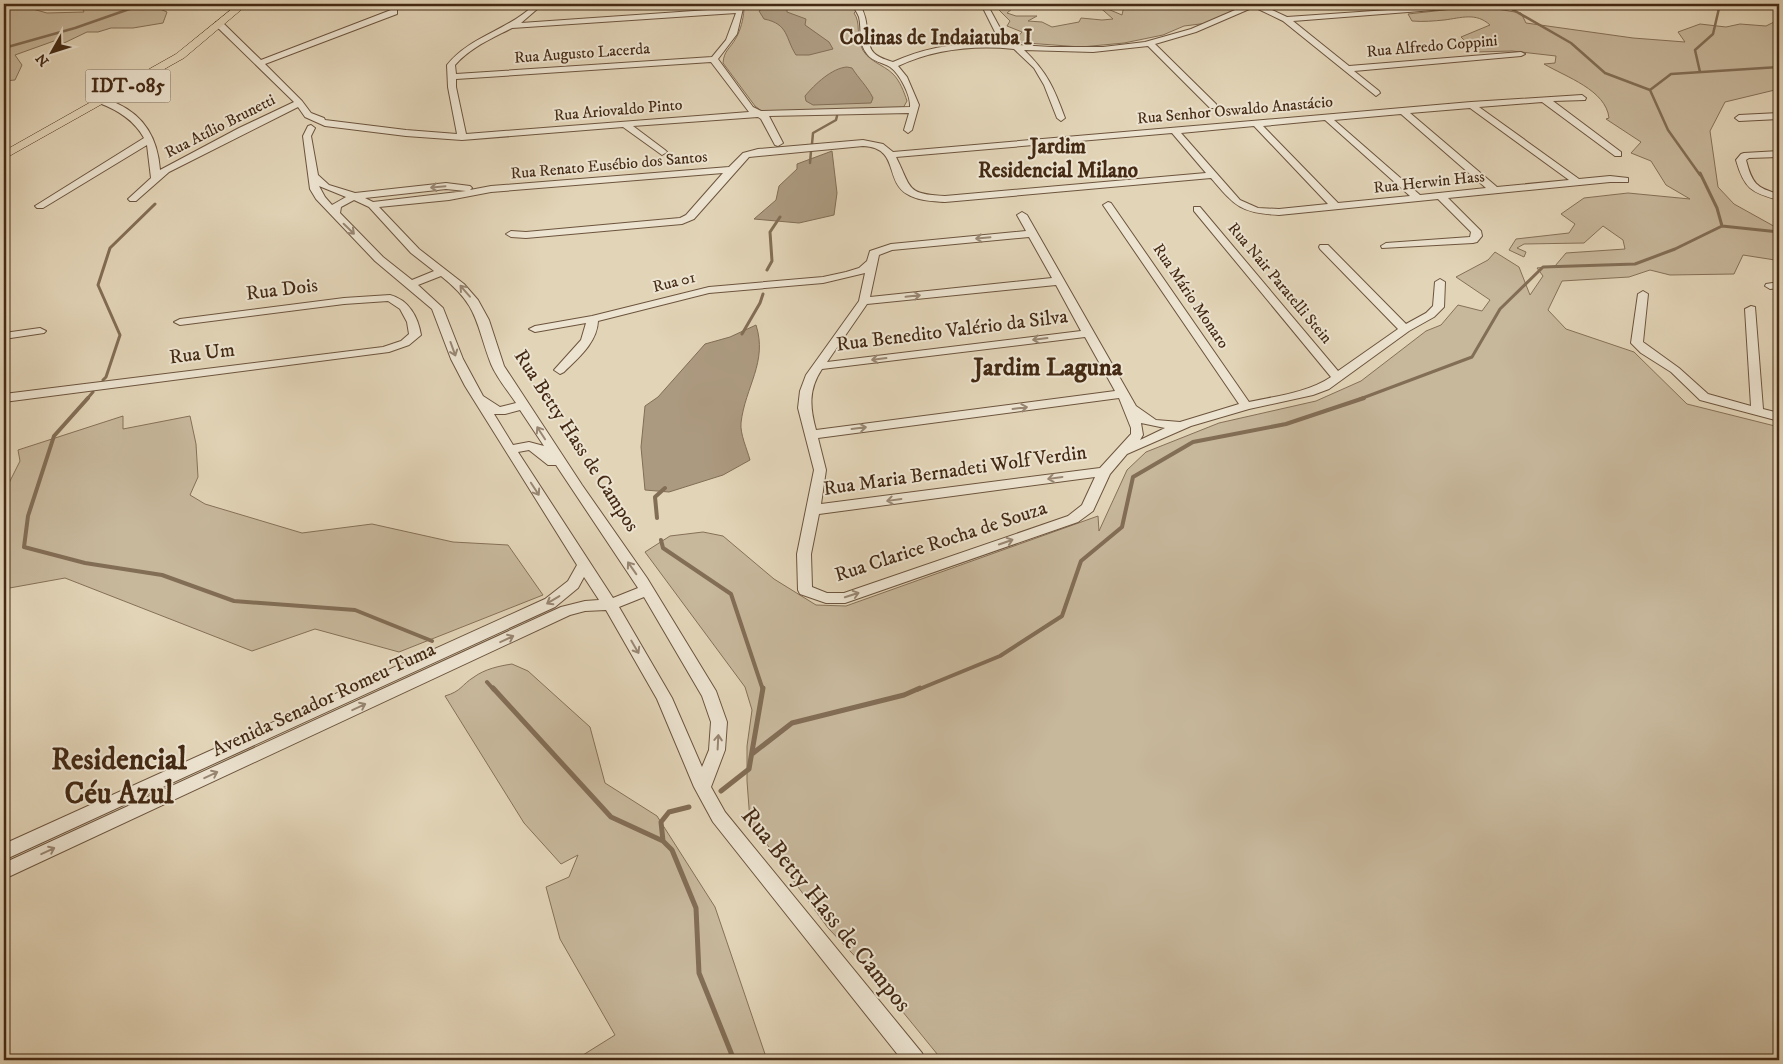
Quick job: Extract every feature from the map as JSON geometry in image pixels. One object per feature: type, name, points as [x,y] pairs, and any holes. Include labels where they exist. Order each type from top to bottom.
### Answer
[{"type":"main road","name":"IDT-085","points":[[4,156],[180,56],[243,4]]},
{"type":"street","points":[[462,137],[451,77],[451,65],[470,46],[510,26],[532,11],[538,4]]},
{"type":"street","points":[[856,4],[862,11],[865,22],[867,50],[875,58],[893,65],[908,88],[915,105],[912,123],[908,130]]},
{"type":"street","points":[[984,4],[1004,40],[1016,47],[1036,67],[1044,79],[1062,118]]},
{"type":"street","points":[[893,65],[919,55],[956,46],[990,45],[1073,50],[1149,43],[1212,24],[1254,4],[1286,19],[1376,93]]},
{"type":"street","points":[[1286,19],[1472,5]]},
{"type":"street","points":[[510,26],[741,7],[737,28],[722,51],[714,59],[750,109],[765,117],[778,143]]},
{"type":"street","points":[[260,64],[394,12]]},
{"type":"street","points":[[219,24],[299,103],[309,122]]},
{"type":"street","points":[[1149,43],[1213,106]]},
{"type":"street","name":"Rua Alfredo Coppini","points":[[1346,69],[1521,54]]},
{"type":"street","name":"Rua Augusto Lacerda","points":[[451,77],[714,59]]},
{"type":"street","name":"Rua Senhor Oswaldo Anastácio","points":[[890,155],[1471,105],[1582,98]]},
{"type":"street","points":[[1544,99],[1618,154]]},
{"type":"street","points":[[102,101],[118,106],[139,122],[152,146],[156,179]]},
{"type":"street","name":"Rua Atílio Brunetti","points":[[133,199],[166,170],[299,103]]},
{"type":"street","points":[[1471,105],[1577,182]]},
{"type":"street","name":"Rua Ariovaldo Pinto","points":[[309,122],[319,127],[323,122],[406,133],[462,137],[759,114],[913,110]]},
{"type":"street","points":[[1403,111],[1495,191]]},
{"type":"street","points":[[1738,118],[1779,116]]},
{"type":"street","points":[[1326,117],[1418,198]]},
{"type":"street","name":"Rua Betty Hass de Campos","points":[[309,122],[307,136],[315,189],[335,214],[379,259],[437,308],[457,359],[471,386],[610,605],[664,698],[702,787],[719,817],[915,1060]]},
{"type":"street","points":[[1256,123],[1335,206]]},
{"type":"street","points":[[626,125],[662,152]]},
{"type":"street","points":[[1174,130],[1213,175]]},
{"type":"street","points":[[40,206],[148,140]]},
{"type":"street","points":[[511,234],[535,234],[682,220],[690,217],[729,170],[746,155],[758,152],[869,143],[881,144],[890,155],[906,190],[922,198],[945,199],[1213,175]]},
{"type":"street","points":[[1777,196],[1758,190],[1747,181],[1742,160],[1744,156],[1779,154]]},
{"type":"street","name":"Rua Renato Eusébio dos Santos","points":[[372,205],[449,197],[490,189],[729,170]]},
{"type":"street","name":"Rua Betty Hass de Campos","points":[[312,175],[326,187],[354,196],[372,205],[415,251],[460,286],[474,302],[498,366],[577,488],[647,590],[710,696],[719,722],[718,750],[702,787]]},
{"type":"street","name":"Rua Herwin Hass","points":[[1213,175],[1237,202],[1256,211],[1279,212],[1577,182],[1610,179],[1625,180]]},
{"type":"street","name":"Rua Renato Eusébio dos Santos","points":[[354,196],[446,186],[490,189]]},
{"type":"street","points":[[398,202],[400,190]]},
{"type":"street","points":[[335,214],[336,206],[354,196]]},
{"type":"street","points":[[1386,246],[1473,240],[1477,236],[1476,231],[1440,196]]},
{"type":"street","name":"Rua Mário Monaro","points":[[1108,205],[1246,406]]},
{"type":"street","name":"Rua Nair Paratelli Stein","points":[[1197,209],[1338,378]]},
{"type":"street","points":[[1022,215],[1130,407]]},
{"type":"street","name":"Rua Clarice Rocha de Souza","points":[[1031,234],[890,247],[878,250],[873,255],[866,296],[820,366],[812,375],[806,391],[804,408],[820,470],[804,554],[805,590],[826,598],[845,598],[1073,519],[1088,508],[1104,472],[1137,435],[1138,428],[1130,407]]},
{"type":"street","points":[[1324,247],[1405,329]]},
{"type":"street","name":"Rua 01","points":[[823,280],[856,273],[872,262]]},
{"type":"street","points":[[410,285],[442,272]]},
{"type":"street","name":"Rua 01","points":[[535,329],[592,319],[708,290],[772,283],[823,280],[849,282],[866,296]]},
{"type":"street","points":[[866,296],[1059,281]]},
{"type":"street","name":"Rua Clarice Rocha de Souza","points":[[1118,455],[1136,445],[1187,424],[1246,406],[1309,392],[1338,378],[1405,329],[1430,315],[1438,307],[1440,282]]},
{"type":"street","points":[[1644,294],[1637,343],[1643,350],[1676,371],[1696,392],[1704,397],[1779,416]]},
{"type":"street","name":"Rua Dois","points":[[180,322],[344,301],[390,298],[404,307],[412,322],[415,335],[405,343]]},
{"type":"street","points":[[1751,309],[1757,411]]},
{"type":"street","points":[[560,370],[588,338],[592,319]]},
{"type":"street","points":[[4,336],[40,331]]},
{"type":"street","name":"Rua Benedito Valério da Silva","points":[[820,366],[1089,333]]},
{"type":"street","name":"Rua Um","points":[[4,398],[385,350],[405,343]]},
{"type":"street","points":[[471,386],[493,411],[523,405]]},
{"type":"street","points":[[810,434],[1123,394]]},
{"type":"street","name":"Rua Clarice Rocha de Souza","points":[[1130,407],[1143,420],[1152,424],[1162,426],[1187,424]]},
{"type":"street","points":[[510,450],[524,446],[538,446],[577,488]]},
{"type":"street","name":"Rua Maria Bernadeti Wolf Verdin","points":[[812,510],[1104,472]]},
{"type":"street","name":"Avenida Senador Romeu Tuma","points":[[4,852],[550,603],[573,584],[584,564]]},
{"type":"street","name":"Avenida Senador Romeu Tuma","points":[[4,871],[566,612],[585,606],[610,605],[647,590]]},
{"type":"shaded area","points":[[15,4],[47,13],[84,12],[82,8],[101,4],[187,4],[183,8],[160,9],[167,12],[163,23],[87,32],[62,44],[54,41],[15,55],[22,65],[15,80],[4,81],[4,5]]},
{"type":"shaded area","points":[[710,4],[847,4],[857,10],[854,13],[863,51],[895,77],[902,87],[907,101],[903,108],[764,113],[755,106],[723,63],[726,52],[734,42],[739,31],[744,10],[741,5],[728,7]]},
{"type":"shaded area","points":[[765,4],[792,5],[787,9],[787,12],[806,19],[805,25],[829,42],[833,49],[809,55],[796,55],[782,28],[772,21],[764,19],[759,11],[765,7]]},
{"type":"shaded area","points":[[993,4],[1018,4],[1007,13],[1016,16],[1037,16],[1028,21],[1042,22],[1052,27],[1079,22],[1081,18],[1113,19],[1096,4],[1122,15],[1124,6],[1159,4],[1161,7],[1172,8],[1195,4],[1249,4],[1208,23],[1184,26],[1163,35],[1124,43],[1081,47],[1013,42],[1022,32],[1007,26],[1010,21]]},
{"type":"shaded area","points":[[1485,7],[1521,13],[1526,23],[1633,38],[1685,42],[1678,32],[1700,24],[1726,27],[1740,24],[1766,26],[1779,22],[1779,89],[1725,102],[1710,131],[1718,187],[1734,204],[1779,229],[1775,260],[1743,255],[1734,274],[1670,275],[1650,270],[1629,277],[1562,281],[1548,310],[1566,329],[1634,352],[1687,404],[1779,427],[1779,1060],[942,1060],[872,974],[828,928],[750,821],[747,746],[752,710],[745,687],[645,552],[670,536],[703,532],[723,536],[774,579],[816,605],[846,606],[1098,516],[1099,531],[1127,470],[1146,452],[1219,423],[1316,401],[1361,381],[1426,331],[1441,325],[1458,305],[1482,311],[1490,300],[1456,277],[1488,260],[1495,252],[1519,267],[1530,295],[1543,276],[1537,268],[1555,266],[1566,253],[1625,249],[1623,240],[1603,226],[1584,243],[1524,244],[1517,248],[1526,252],[1524,257],[1509,250],[1516,239],[1569,233],[1575,224],[1561,214],[1584,198],[1628,193],[1690,199],[1666,185],[1651,161],[1631,153],[1641,142],[1606,119],[1609,118],[1606,108],[1593,92],[1584,85],[1544,64],[1555,63],[1556,56],[1512,51],[1476,52],[1461,37],[1490,25],[1485,21],[1479,18],[1468,17],[1412,21],[1408,14]]},
{"type":"shaded area","points":[[847,67],[852,68],[868,90],[873,98],[871,103],[813,105],[806,101],[805,96],[819,82],[830,73]]},
{"type":"shaded area","points":[[832,151],[837,193],[834,215],[799,223],[754,219],[776,200],[779,186],[797,169],[797,164]]},
{"type":"shaded area","points":[[756,325],[759,338],[758,363],[743,410],[741,423],[750,460],[723,475],[669,492],[645,490],[641,447],[645,406],[658,397],[705,344],[730,337]]},
{"type":"shaded area","points":[[123,416],[123,429],[190,416],[196,444],[198,477],[190,495],[205,504],[302,533],[372,524],[453,542],[508,545],[543,595],[399,652],[315,629],[252,651],[65,578],[4,589],[4,493],[20,461],[18,450]]},
{"type":"shaded area","points":[[512,664],[528,671],[590,727],[605,783],[657,816],[715,907],[767,1060],[575,1060],[615,1035],[560,939],[546,887],[569,877],[578,855],[561,864],[524,823],[445,696],[455,692],[483,672]]},
{"type":"waterway","points":[[1503,4],[1571,43],[1605,73],[1650,90]]},
{"type":"waterway","points":[[1700,72],[1695,50],[1713,34],[1720,4]]},
{"type":"waterway","points":[[4,48],[75,28],[138,6]]},
{"type":"waterway","points":[[1650,90],[1671,74],[1779,67]]},
{"type":"waterway","points":[[1650,90],[1668,130],[1700,175]]},
{"type":"waterway","points":[[812,144],[813,133],[836,120],[837,116]]},
{"type":"waterway","points":[[810,163],[811,151]]},
{"type":"waterway","points":[[1700,173],[1717,208],[1722,226]]},
{"type":"waterway","points":[[103,380],[106,377],[120,335],[98,285],[110,248],[155,204]]},
{"type":"waterway","points":[[767,270],[772,261],[770,232],[780,217]]},
{"type":"waterway","points":[[1360,399],[1472,357],[1500,309],[1543,267],[1635,264],[1675,249],[1722,226]]},
{"type":"waterway","points":[[1722,226],[1779,232]]},
{"type":"waterway","points":[[742,334],[760,303],[763,294]]},
{"type":"waterway","points":[[87,399],[93,392]]},
{"type":"waterway","points":[[88,398],[54,436],[28,516],[24,547],[85,563],[162,575],[234,601],[355,610],[432,641]]},
{"type":"waterway","points":[[917,690],[1000,656],[1062,616],[1081,561],[1122,527],[1133,477],[1193,442],[1286,424],[1364,398]]},
{"type":"waterway","points":[[657,518],[655,497],[665,488]]},
{"type":"waterway","points":[[661,540],[663,548],[731,594],[763,689]]},
{"type":"waterway","points":[[487,682],[494,690]]},
{"type":"waterway","points":[[493,688],[611,817],[663,841]]},
{"type":"waterway","points":[[752,754],[792,723],[904,695],[920,688]]},
{"type":"waterway","points":[[721,791],[749,769],[763,689]]},
{"type":"waterway","points":[[663,841],[661,822],[669,812],[689,807]]},
{"type":"waterway","points":[[663,841],[672,850],[696,908],[699,973],[734,1060]]},
{"type":"district","name":"Colinas de Indaiatuba I","points":[[936,38]]},
{"type":"district","name":"Jardim Residencial Milano","points":[[1058,159]]},
{"type":"district","name":"Jardim Laguna","points":[[1048,367]]},
{"type":"district","name":"Residencial Céu Azul","points":[[119,777]]}]
